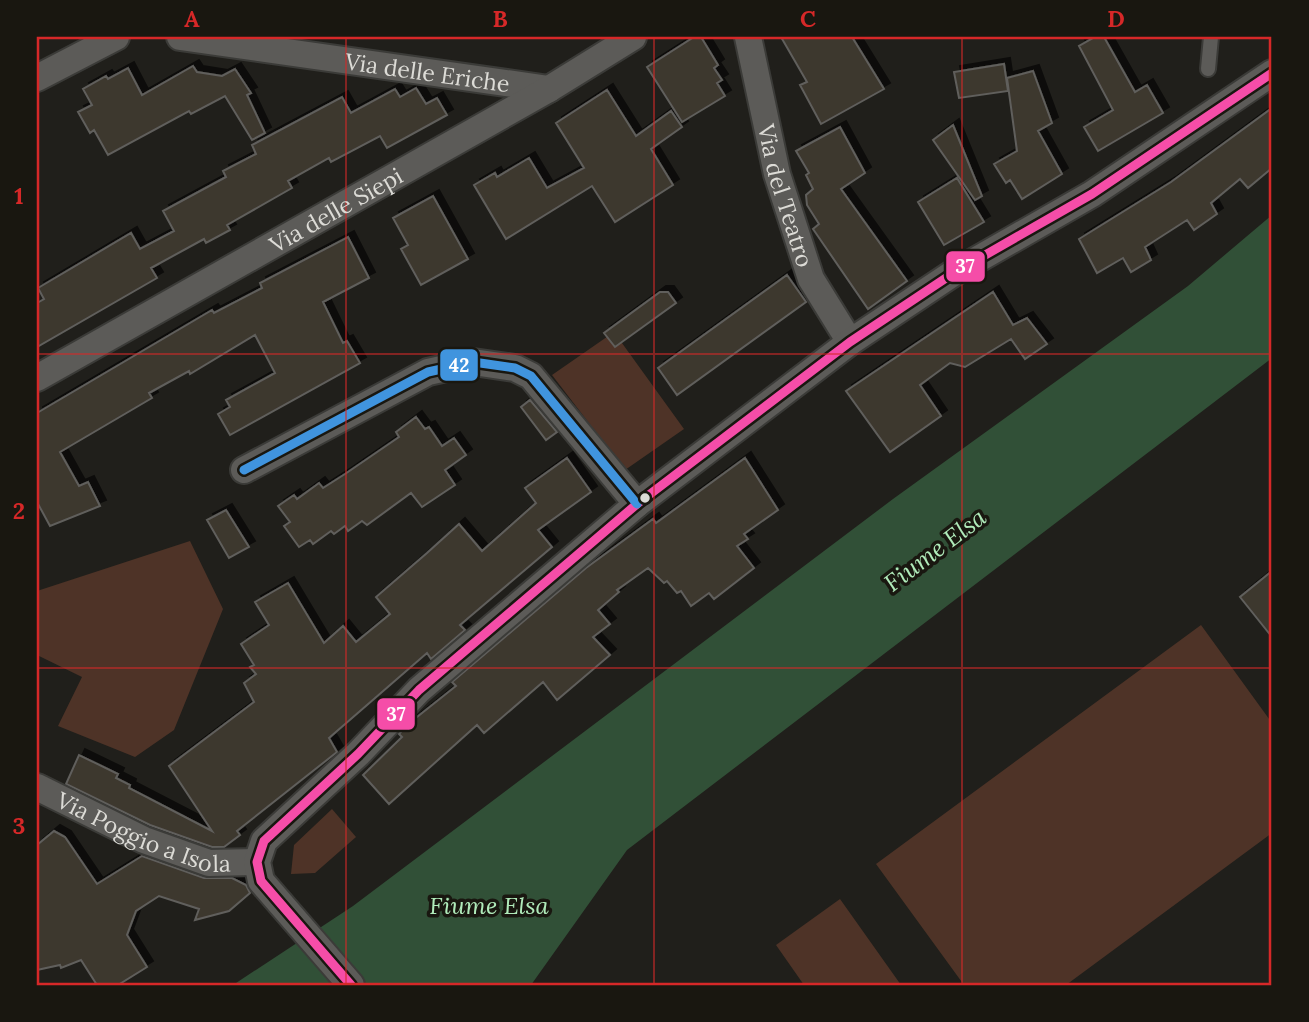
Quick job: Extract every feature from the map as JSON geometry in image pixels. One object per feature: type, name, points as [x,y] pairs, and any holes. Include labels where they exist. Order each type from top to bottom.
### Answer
[{"type":"street","points":[[37,78],[116,37]]},
{"type":"street","name":"Via delle Eriche","points":[[180,37],[550,89]]},
{"type":"street","name":"Via delle Siepi","points":[[37,378],[550,89],[633,37]]},
{"type":"street","name":"Via del Teatro","points":[[748,37],[778,174],[811,279],[850,342]]},
{"type":"street","points":[[351,985],[261,881],[257,862],[264,841],[358,754],[419,690],[637,504],[850,342],[952,274],[1092,194],[1272,73]]},
{"type":"street","points":[[244,470],[428,372],[473,362],[515,368],[531,376],[637,504]]},
{"type":"street","name":"Via Poggio a Isola","points":[[37,788],[157,845],[209,863],[257,862]]},
{"type":"lane","points":[[1208,69],[1211,37]]},
{"type":"shaded area","points":[[614,332],[684,429],[625,470],[552,375]]},
{"type":"shaded area","points":[[190,541],[223,609],[174,730],[135,757],[58,726],[82,677],[37,655],[37,591]]},
{"type":"shaded area","points":[[1201,625],[1272,723],[1272,833],[1066,985],[964,985],[876,864]]},
{"type":"shaded area","points":[[332,809],[356,837],[315,873],[291,874],[294,845]]},
{"type":"shaded area","points":[[840,899],[901,985],[804,985],[776,945]]},
{"type":"water","name":"Fiume Elsa","points":[[1272,215],[1272,358],[627,850],[531,985],[233,985],[353,906],[893,499],[1188,286]]},
{"type":"building","points":[[694,37],[701,37],[718,65],[714,68],[722,80],[717,83],[725,96],[682,122],[647,67]]},
{"type":"building","points":[[781,37],[852,37],[884,89],[821,124],[800,85],[807,82]]},
{"type":"building","points":[[1095,37],[1104,37],[1135,92],[1147,85],[1163,113],[1098,151],[1084,127],[1113,110],[1079,46]]},
{"type":"building","points":[[1004,64],[1008,91],[959,98],[954,72]]},
{"type":"building","points":[[193,66],[197,72],[222,76],[235,69],[251,93],[247,95],[265,133],[252,140],[225,96],[191,114],[189,111],[108,155],[94,130],[90,133],[78,112],[92,105],[83,89],[106,76],[108,79],[128,68],[142,95]]},
{"type":"building","points":[[1033,71],[1052,123],[1038,131],[1062,174],[1022,199],[1010,180],[1006,183],[994,164],[1017,151],[1007,78]]},
{"type":"building","points":[[416,88],[426,104],[437,98],[447,115],[387,148],[380,136],[331,162],[329,158],[288,181],[292,188],[227,225],[230,230],[206,243],[204,239],[151,268],[157,278],[37,347],[37,303],[44,299],[38,288],[131,233],[140,249],[174,231],[163,211],[226,177],[223,171],[256,154],[252,145],[342,97],[351,113],[395,89],[400,97]]},
{"type":"building","points":[[607,90],[636,136],[671,111],[682,127],[651,149],[673,185],[615,222],[592,186],[506,239],[474,185],[495,173],[497,177],[529,158],[547,188],[584,168],[556,123]]},
{"type":"building","points":[[1272,108],[1272,168],[1248,188],[1240,179],[1211,203],[1217,214],[1194,230],[1187,220],[1145,247],[1151,260],[1131,272],[1123,258],[1097,273],[1079,239],[1171,182]]},
{"type":"building","points":[[953,125],[982,196],[975,200],[933,140]]},
{"type":"building","points":[[840,127],[865,173],[841,189],[907,281],[868,309],[813,229],[819,224],[807,205],[806,195],[813,189],[806,175],[809,173],[796,151]]},
{"type":"building","points":[[957,178],[984,222],[944,245],[918,202]]},
{"type":"building","points":[[433,196],[468,259],[421,285],[401,249],[408,245],[393,218]]},
{"type":"building","points":[[348,237],[369,278],[323,302],[343,343],[347,341],[360,363],[230,435],[218,414],[230,407],[226,400],[275,373],[255,335],[190,374],[189,371],[149,393],[152,398],[60,452],[79,486],[88,482],[100,506],[50,526],[37,502],[37,413],[212,310],[214,313],[262,288],[260,283]]},
{"type":"building","points":[[787,275],[806,302],[677,395],[658,368]]},
{"type":"building","points":[[660,292],[668,292],[676,303],[615,347],[604,333]]},
{"type":"building","points":[[993,292],[1013,325],[1027,318],[1047,344],[1025,359],[1011,339],[965,367],[950,363],[920,385],[941,416],[890,452],[846,391]]},
{"type":"building","points":[[530,400],[557,432],[546,440],[521,407]]},
{"type":"building","points":[[416,417],[425,429],[429,427],[442,446],[454,438],[466,455],[445,470],[455,485],[422,507],[411,493],[367,525],[362,521],[348,531],[345,526],[334,534],[331,531],[313,544],[310,540],[299,547],[284,526],[290,522],[278,506],[294,495],[297,499],[319,483],[323,488],[345,474],[399,437],[396,432]]},
{"type":"building","points":[[567,458],[591,492],[538,530],[552,547],[460,625],[465,630],[431,659],[427,653],[329,738],[337,752],[237,831],[240,835],[224,847],[212,847],[150,825],[66,784],[79,755],[118,774],[116,778],[130,785],[129,788],[212,831],[169,766],[254,702],[244,683],[256,674],[250,667],[254,665],[241,644],[269,625],[255,602],[288,583],[324,643],[343,626],[356,642],[390,614],[376,597],[459,524],[482,551],[536,503],[525,488]]},
{"type":"building","points":[[745,458],[778,510],[744,534],[748,539],[737,546],[754,568],[714,599],[709,593],[691,606],[681,591],[677,593],[667,581],[664,583],[648,568],[617,590],[619,592],[598,610],[610,624],[593,637],[610,655],[557,700],[543,682],[484,733],[477,725],[389,804],[363,775],[402,737],[399,734],[407,725],[456,686],[452,682],[586,568],[653,519],[656,523]]},
{"type":"building","points":[[226,510],[249,547],[229,558],[207,520]]},
{"type":"building","points":[[1272,571],[1272,637],[1240,597]]},
{"type":"building","points":[[54,831],[65,837],[97,884],[142,856],[204,878],[232,878],[246,885],[250,893],[229,911],[195,920],[199,909],[159,896],[136,911],[127,935],[147,967],[118,985],[97,985],[81,960],[61,968],[60,965],[37,970],[37,845]]},
{"type":"transit line","name":"37","points":[[351,985],[261,881],[257,862],[264,841],[358,754],[419,690],[637,504],[850,342],[952,274],[1092,194],[1272,73]]},
{"type":"transit line","name":"42","points":[[244,470],[428,372],[473,362],[515,368],[531,376],[637,504]]}]
